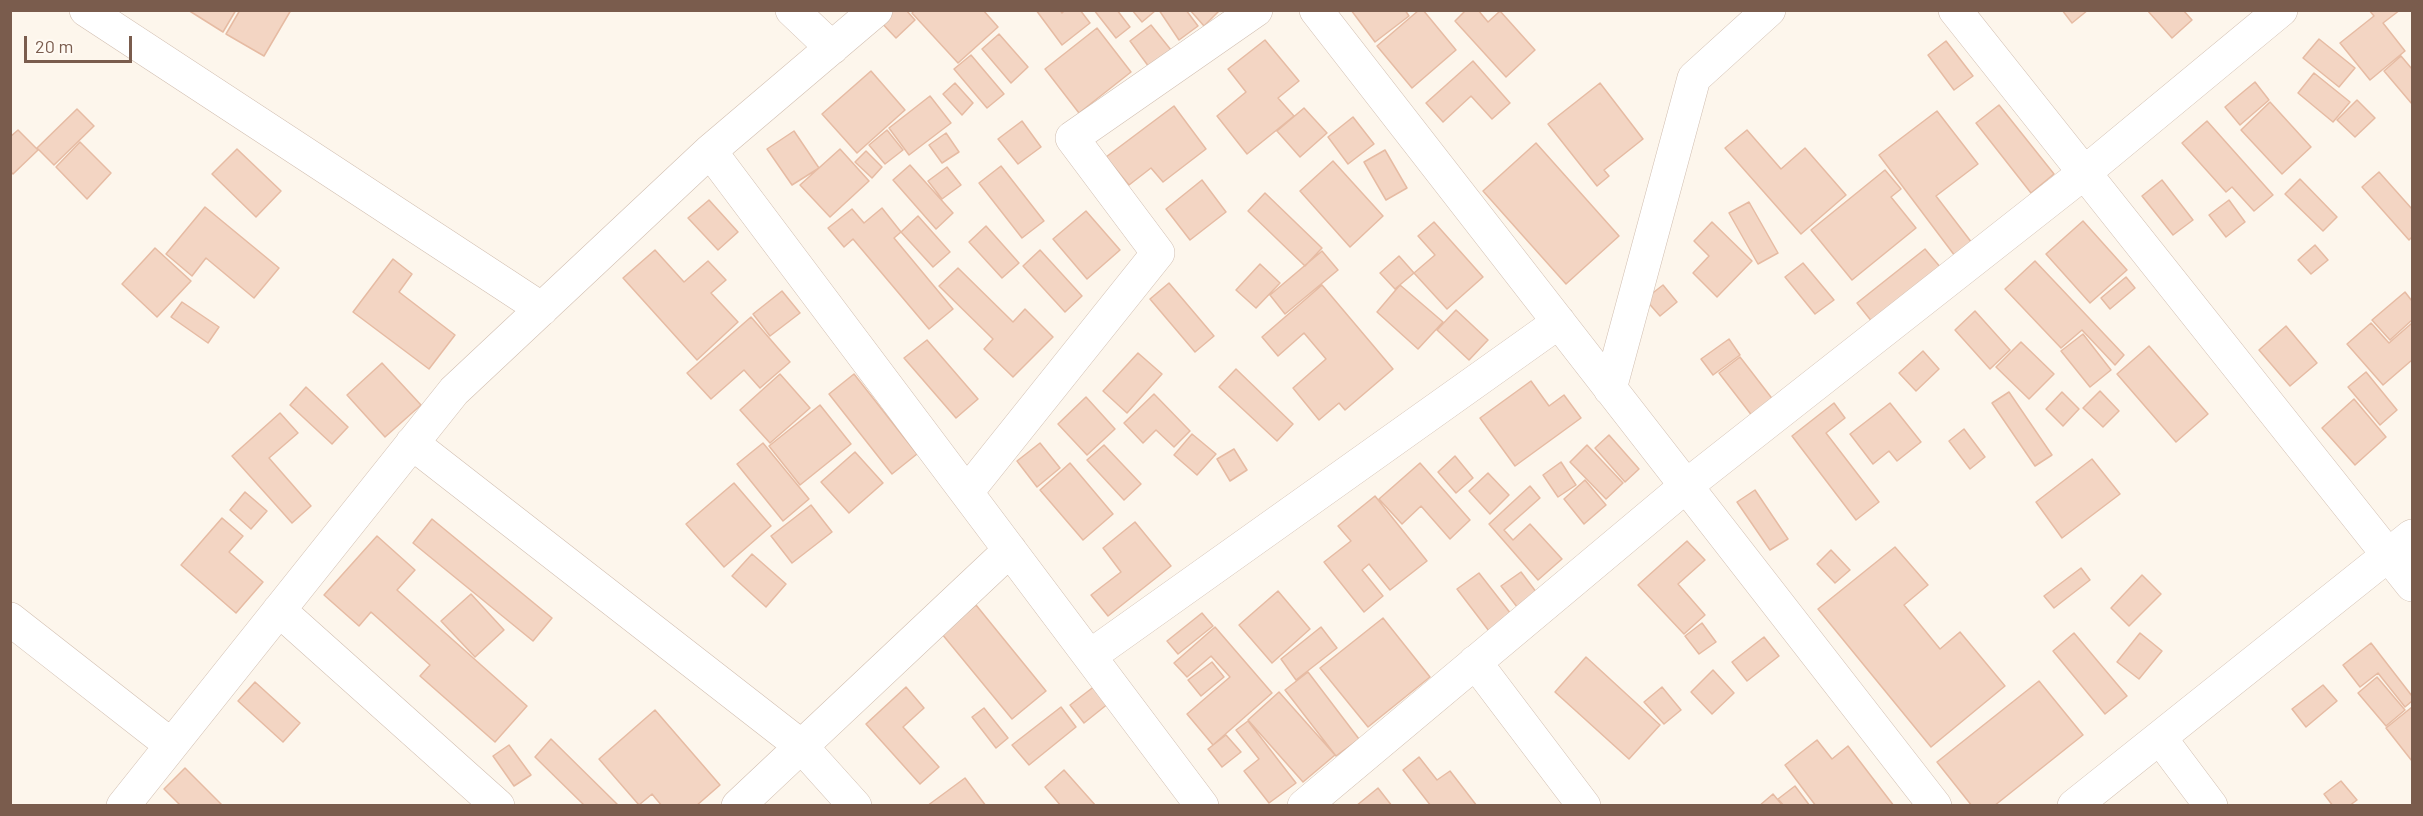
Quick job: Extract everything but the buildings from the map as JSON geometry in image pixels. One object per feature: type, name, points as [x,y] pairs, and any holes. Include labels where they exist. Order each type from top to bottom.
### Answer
[{"type":"street","points":[[86,10],[542,309]]},
{"type":"street","points":[[792,10],[832,48]]},
{"type":"street","points":[[123,806],[454,392],[710,151],[876,10]]},
{"type":"street","points":[[967,492],[1158,252],[1072,138],[1256,10]]},
{"type":"street","points":[[1316,10],[1935,806]]},
{"type":"street","points":[[1610,389],[1694,78],[1769,10]]},
{"type":"street","points":[[1954,10],[2084,172],[2401,546],[2412,585]]},
{"type":"street","points":[[1304,806],[1686,486],[2084,172],[2281,10]]},
{"type":"street","points":[[710,151],[1202,806]]},
{"type":"street","points":[[1090,657],[1558,322]]},
{"type":"street","points":[[412,443],[801,746],[855,806]]},
{"type":"street","points":[[2074,806],[2401,546]]},
{"type":"street","points":[[738,806],[1010,549]]},
{"type":"street","points":[[279,610],[498,806]]},
{"type":"street","points":[[10,619],[171,745]]},
{"type":"street","points":[[1475,662],[1584,806]]},
{"type":"street","points":[[2160,738],[2211,806]]}]
